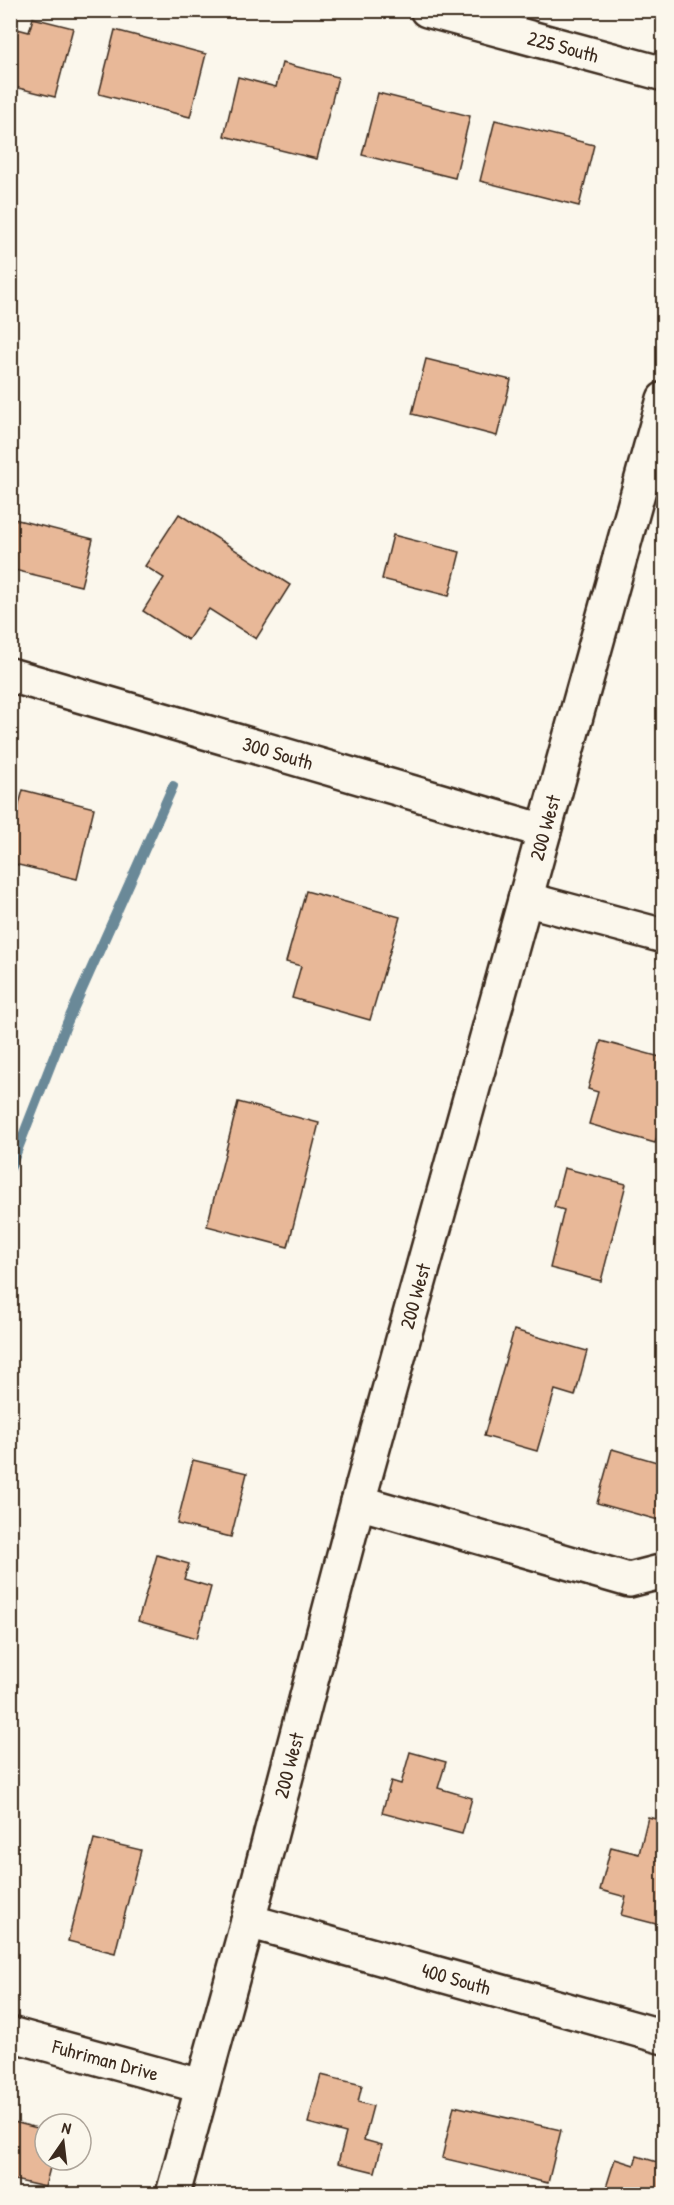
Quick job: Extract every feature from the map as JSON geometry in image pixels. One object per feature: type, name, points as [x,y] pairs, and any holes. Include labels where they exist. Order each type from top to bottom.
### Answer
[{"type":"street","name":"225 South","points":[[427,10],[663,74]]},
{"type":"street","name":"200 West","points":[[173,2194],[248,1922],[358,1502],[663,399]]},
{"type":"street","name":"300 South","points":[[10,675],[544,831]]},
{"type":"street","points":[[525,899],[663,936]]},
{"type":"street","points":[[358,1502],[629,1580],[663,1571]]},
{"type":"street","name":"400 South","points":[[248,1922],[663,2037]]},
{"type":"street","name":"Fuhriman Drive","points":[[10,2034],[201,2086]]},
{"type":"building","points":[[33,18],[73,28],[55,97],[10,86],[10,27],[29,32]]},
{"type":"building","points":[[115,30],[206,54],[190,117],[99,94]]},
{"type":"building","points":[[282,63],[338,77],[317,159],[224,136],[238,77],[276,87]]},
{"type":"building","points":[[378,93],[470,116],[455,178],[362,155]]},
{"type":"building","points":[[495,120],[594,145],[579,206],[480,181]]},
{"type":"building","points":[[426,359],[511,380],[497,436],[412,414]]},
{"type":"building","points":[[179,514],[290,585],[256,639],[209,609],[188,640],[143,611],[164,578],[145,566]]},
{"type":"building","points":[[10,518],[93,539],[81,586],[10,569]]},
{"type":"building","points":[[393,535],[460,552],[449,596],[382,579]]},
{"type":"building","points":[[23,790],[94,808],[77,879],[10,863],[10,838]]},
{"type":"building","points":[[306,891],[400,917],[370,1020],[292,998],[301,966],[286,962]]},
{"type":"building","points":[[601,1041],[664,1058],[664,1114],[655,1143],[589,1124],[598,1092],[588,1089]]},
{"type":"building","points":[[238,1102],[319,1123],[288,1247],[207,1226]]},
{"type":"building","points":[[564,1168],[626,1184],[601,1281],[550,1268],[564,1210],[554,1207]]},
{"type":"building","points":[[514,1330],[587,1351],[575,1396],[555,1390],[537,1451],[484,1436]]},
{"type":"building","points":[[612,1449],[664,1464],[662,1521],[597,1503]]},
{"type":"building","points":[[193,1460],[247,1473],[231,1537],[177,1524]]},
{"type":"building","points":[[157,1555],[189,1564],[184,1579],[211,1587],[197,1638],[138,1621]]},
{"type":"building","points":[[410,1752],[446,1762],[438,1788],[472,1798],[462,1834],[382,1813],[391,1781],[401,1784]]},
{"type":"building","points":[[648,1817],[664,1821],[664,1926],[621,1915],[626,1897],[600,1890],[611,1847],[639,1854]]},
{"type":"building","points":[[94,1839],[141,1850],[115,1953],[68,1941]]},
{"type":"building","points":[[321,2075],[362,2085],[358,2102],[373,2106],[364,2140],[382,2145],[375,2172],[338,2163],[346,2133],[308,2123]]},
{"type":"building","points":[[454,2106],[561,2130],[548,2183],[442,2158]]},
{"type":"building","points":[[10,2121],[33,2127],[33,2172],[49,2172],[45,2187],[10,2179]]},
{"type":"building","points":[[637,2156],[664,2164],[664,2194],[604,2194],[615,2159],[634,2165]]},
{"type":"waterway","points":[[10,1169],[67,1023],[173,786]]}]
